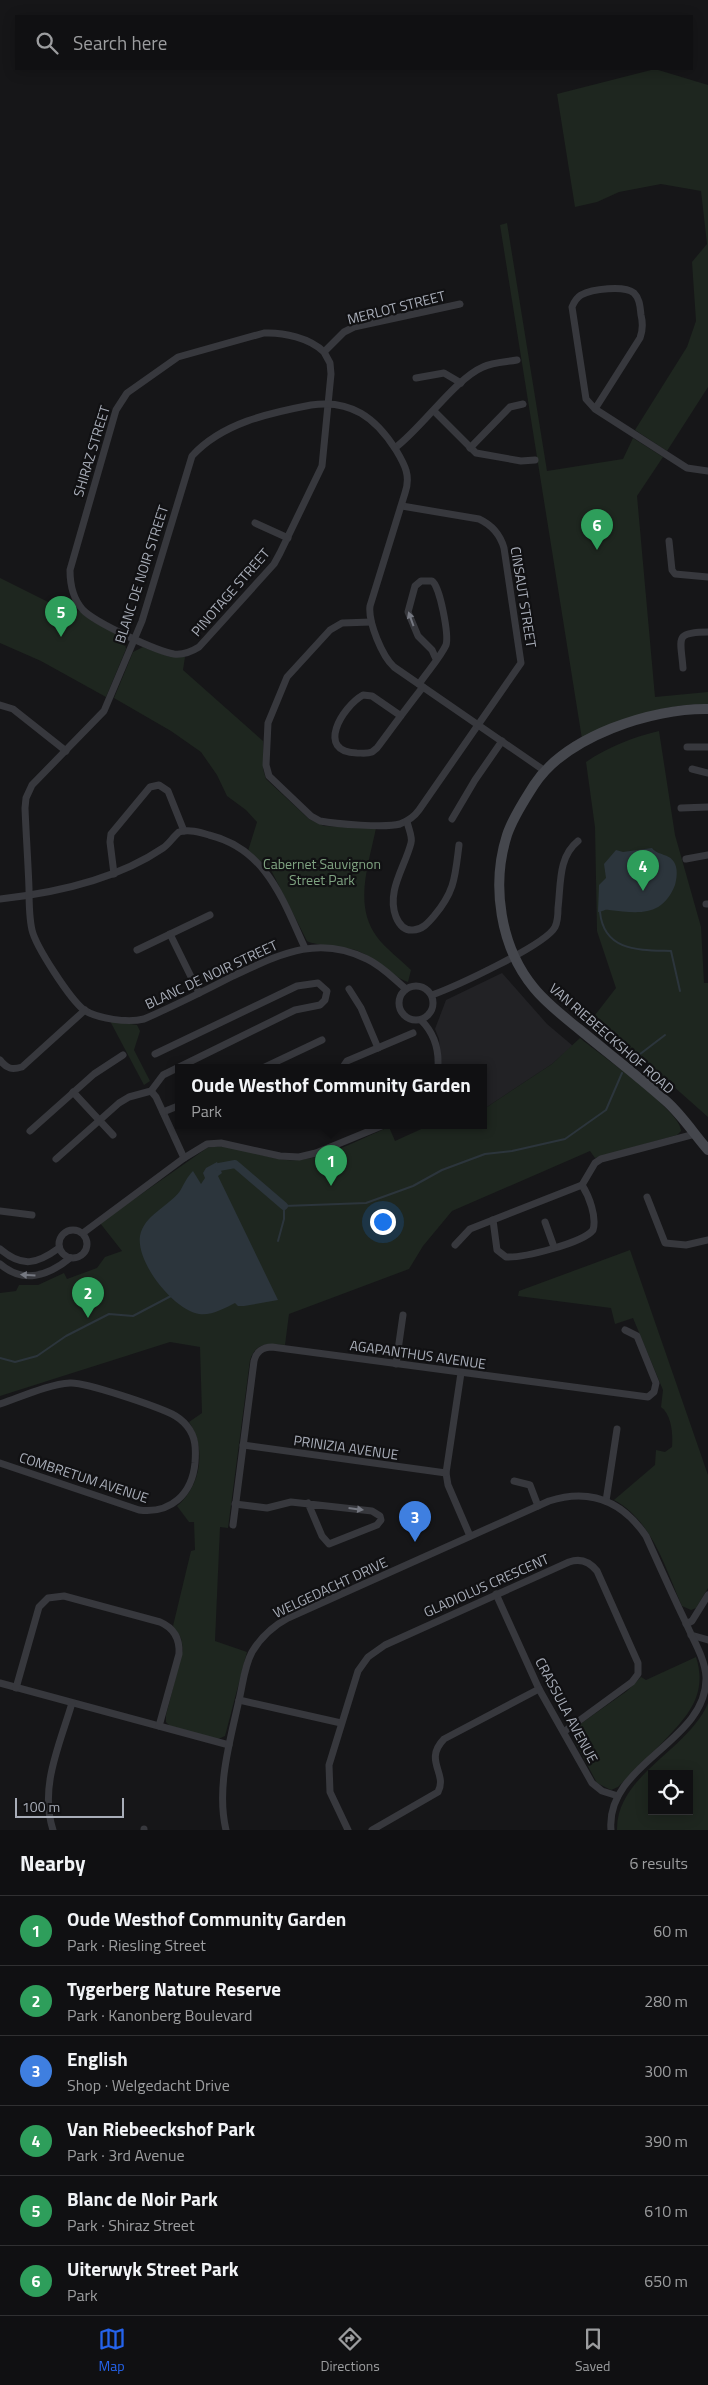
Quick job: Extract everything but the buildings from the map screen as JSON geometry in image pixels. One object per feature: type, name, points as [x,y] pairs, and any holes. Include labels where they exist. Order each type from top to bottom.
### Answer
[{"type":"street","points":[[595,409],[640,338],[642,330],[638,300],[633,292],[626,289],[617,288],[586,293],[579,296],[572,307],[584,393],[595,409],[687,468],[708,471]]},
{"type":"street","name":"MERLOT STREET","points":[[326,355],[344,332],[354,327],[460,304]]},
{"type":"street","name":"SHIRAZ STREET","points":[[135,638],[93,618],[83,609],[72,592],[70,578],[71,563],[116,410],[122,398],[178,357],[264,333],[276,333],[310,342],[326,355]]},
{"type":"street","points":[[326,355],[332,374],[328,405]]},
{"type":"street","points":[[395,448],[461,382],[485,366],[517,360]]},
{"type":"street","points":[[416,378],[444,373],[461,382]]},
{"type":"street","points":[[470,448],[510,407],[523,404]]},
{"type":"street","name":"BLANC DE NOIR STREET","points":[[406,989],[384,969],[359,955],[332,948],[305,948],[277,956],[139,1020],[97,1015],[85,1010],[77,1002],[37,944],[31,927],[26,798],[32,785],[104,711],[135,638],[192,456],[202,446],[232,426],[304,406],[328,405],[352,408],[381,427],[395,448],[408,475],[408,483],[402,506],[369,610],[371,622],[387,660],[545,771]]},
{"type":"street","name":"PINOTAGE STREET","points":[[135,638],[174,654],[195,650],[274,564],[322,466],[328,405]]},
{"type":"street","points":[[434,411],[470,448],[479,454],[521,461],[535,460]]},
{"type":"street","name":"CINSAUT STREET","points":[[402,506],[479,520],[494,529],[503,543],[521,659],[518,668],[419,810],[407,821]]},
{"type":"street","points":[[255,522],[288,538]]},
{"type":"street","points":[[669,541],[672,570],[675,574],[708,577]]},
{"type":"street","points":[[401,716],[372,696],[363,695],[341,718],[335,733],[336,744],[342,751],[349,753],[372,752],[401,716],[421,685],[436,660],[446,642],[438,588],[432,581],[421,581],[415,586],[408,612],[418,636],[432,650],[436,660]]},
{"type":"street","points":[[371,622],[345,623],[335,626],[287,677],[268,723],[266,765],[272,780],[320,821],[389,825],[407,821],[412,842],[398,874],[393,908],[401,926],[408,930],[415,930],[428,923],[447,900],[454,884],[460,845]]},
{"type":"street","points":[[683,668],[682,636],[689,632],[708,632]]},
{"type":"street","points":[[0,705],[13,709],[66,751]]},
{"type":"street","name":"VAN RIEBEECKSHOF ROAD","points":[[708,709],[669,711],[626,723],[582,744],[545,771],[516,812],[507,834],[501,862],[500,903],[505,930],[514,956],[533,988],[554,1008],[668,1103],[708,1150]]},
{"type":"street","points":[[452,819],[475,780],[502,741]]},
{"type":"street","points":[[687,746],[708,747]]},
{"type":"street","points":[[692,769],[708,774]]},
{"type":"street","points":[[114,874],[110,834],[150,787],[158,785],[168,791],[184,830]]},
{"type":"street","points":[[681,808],[708,806]]},
{"type":"street","points":[[0,899],[29,896],[114,874],[162,849],[184,830],[195,831],[224,840],[262,865],[276,888],[305,948]]},
{"type":"street","points":[[432,995],[514,956],[551,932],[554,928],[563,863],[566,854],[578,841]]},
{"type":"street","points":[[686,859],[708,855]]},
{"type":"street","points":[[137,950],[210,915]]},
{"type":"street","points":[[170,934],[199,993]]},
{"type":"street","points":[[154,1054],[297,986],[316,983],[326,989],[326,997],[320,1005],[295,1010],[185,1064]]},
{"type":"street","points":[[421,1020],[433,1010],[432,995],[423,987],[414,986],[406,989],[399,1000],[400,1008],[408,1019],[421,1020],[427,1026],[436,1045],[438,1064]]},
{"type":"street","points":[[349,989],[361,1008],[378,1048]]},
{"type":"street","points":[[0,1060],[8,1068],[14,1070],[22,1067],[85,1010]]},
{"type":"street","points":[[345,1064],[347,1061],[413,1033]]},
{"type":"street","points":[[271,1064],[322,1040]]},
{"type":"street","points":[[30,1131],[94,1074],[123,1055]]},
{"type":"street","points":[[56,1159],[123,1100],[151,1091],[163,1075],[175,1069]]},
{"type":"street","points":[[151,1091],[184,1158]]},
{"type":"street","points":[[73,1092],[113,1135]]},
{"type":"street","points":[[163,1112],[175,1107]]},
{"type":"street","points":[[83,1233],[94,1223],[202,1146],[216,1142],[286,1157],[299,1157],[316,1153],[366,1129]]},
{"type":"street","points":[[455,1245],[467,1231],[582,1185],[595,1163],[601,1159],[695,1134]]},
{"type":"street","points":[[493,1220],[496,1247],[503,1256],[511,1257],[538,1253],[586,1236],[593,1230],[594,1222],[587,1193],[582,1185]]},
{"type":"street","points":[[647,1197],[662,1239],[669,1245],[686,1245],[708,1240]]},
{"type":"street","points":[[0,1211],[32,1215]]},
{"type":"street","points":[[546,1222],[554,1248]]},
{"type":"street","points":[[0,1264],[13,1273],[35,1276],[60,1266],[70,1258],[80,1257],[86,1251],[88,1241],[83,1233],[72,1230],[66,1232],[59,1240],[59,1248],[63,1254],[70,1258]]},
{"type":"street","points":[[0,1249],[12,1258],[32,1262],[42,1259],[59,1248]]},
{"type":"street","points":[[396,1364],[403,1315]]},
{"type":"street","name":"AGAPANTHUS AVENUE","points":[[233,1525],[254,1361],[262,1349],[272,1347],[648,1397],[654,1392],[656,1383],[637,1336],[625,1330]]},
{"type":"street","points":[[461,1372],[446,1473],[448,1485],[470,1536]]},
{"type":"street","name":"COMBRETUM AVENUE","points":[[0,1404],[62,1384],[85,1385],[178,1418],[192,1434],[196,1451],[194,1474],[187,1490],[173,1504],[153,1511],[139,1510],[0,1463]]},
{"type":"street","points":[[606,1501],[617,1429]]},
{"type":"street","name":"PRINIZIA AVENUE","points":[[243,1445],[446,1473]]},
{"type":"street","points":[[514,1480],[530,1485],[538,1506]]},
{"type":"street","name":"WELGEDACHT DRIVE","points":[[226,1830],[223,1808],[229,1746],[246,1667],[251,1654],[264,1636],[275,1626],[470,1536],[538,1506],[571,1496],[592,1497],[606,1501],[629,1514],[646,1536],[702,1660],[706,1684],[703,1698],[697,1711],[629,1781],[618,1796],[612,1812],[611,1830]]},
{"type":"street","points":[[235,1504],[268,1508],[291,1502],[308,1503],[372,1511],[380,1516],[381,1520],[377,1525],[330,1544],[322,1536],[308,1503]]},
{"type":"street","name":"GLADIOLUS CRESCENT","points":[[348,1830],[332,1799],[328,1779],[329,1766],[358,1671],[373,1652],[573,1560],[587,1562],[597,1571],[638,1663],[639,1671],[634,1680],[564,1731]]},
{"type":"street","name":"CRASSULA AVENUE","points":[[496,1594],[539,1689],[595,1786],[606,1793],[618,1796]]},
{"type":"street","points":[[686,1624],[692,1621],[708,1595]]},
{"type":"street","points":[[16,1688],[39,1607],[44,1600],[52,1596],[64,1596],[160,1622],[168,1626],[175,1634],[179,1643],[179,1654],[159,1726]]},
{"type":"street","points":[[691,1635],[708,1640]]},
{"type":"street","points":[[702,1660],[708,1652]]},
{"type":"street","points":[[0,1683],[229,1746]]},
{"type":"street","points":[[372,1830],[438,1792],[441,1781],[435,1757],[438,1747],[444,1739],[539,1689]]},
{"type":"street","points":[[239,1700],[341,1723]]},
{"type":"street","points":[[53,1830],[48,1805],[48,1784],[72,1703]]},
{"type":"shaded area","points":[[652,848],[654,851],[672,859],[675,864],[677,870],[676,879],[670,896],[656,908],[648,911],[607,910],[598,912],[599,885],[606,878],[604,864],[616,850],[623,852]]},
{"type":"shaded area","points":[[502,973],[547,1024],[573,1046],[552,1064],[487,1107],[487,1064],[442,1064],[439,1039],[435,1029],[446,1000]]},
{"type":"shaded area","points":[[217,1162],[222,1173],[218,1176],[278,1300],[244,1306],[238,1306],[235,1303],[213,1313],[199,1314],[189,1311],[179,1304],[159,1284],[144,1259],[140,1247],[140,1236],[146,1222],[175,1197],[193,1171],[201,1184],[205,1178],[203,1173],[206,1168]]},
{"type":"green space","points":[[651,70],[658,70],[708,85],[708,387],[667,451],[635,430],[687,347],[696,321],[692,262],[707,244],[701,191],[661,184],[619,192],[597,202],[575,207],[557,94]]},
{"type":"green space","points":[[507,223],[547,471],[623,459],[633,438],[663,457],[637,496],[655,697],[708,692],[708,704],[674,707],[643,714],[582,739],[500,225]]},
{"type":"green space","points":[[0,578],[74,615],[78,610],[92,621],[124,638],[126,649],[106,697],[41,661],[0,643]]},
{"type":"green space","name":"Cabernet Sauvignon Street Park","points":[[143,647],[170,657],[185,657],[183,670],[263,741],[263,769],[266,779],[309,819],[324,826],[376,828],[365,884],[366,912],[370,925],[377,937],[411,970],[408,982],[358,951],[307,941],[271,870],[248,851],[257,822],[246,810],[227,796],[217,775],[201,752],[171,731],[114,698],[133,652]]},
{"type":"green space","points":[[659,731],[675,835],[701,927],[704,983],[708,983],[708,1117],[637,1054],[592,1019],[616,988],[597,931],[595,827],[586,762],[621,743]]},
{"type":"green space","points":[[110,1021],[137,1025],[140,1031],[134,1050],[150,1081],[144,1085]]},
{"type":"green space","points":[[580,1038],[654,1097],[678,1122],[681,1131],[677,1135],[595,1158],[590,1151],[452,1211],[423,1246],[409,1269],[289,1314],[285,1345],[268,1344],[256,1350],[250,1360],[228,1528],[220,1527],[215,1641],[247,1652],[225,1736],[218,1739],[170,1726],[166,1722],[166,1715],[183,1649],[181,1638],[173,1626],[191,1551],[195,1550],[194,1522],[189,1522],[177,1506],[192,1488],[199,1466],[198,1443],[195,1432],[189,1422],[202,1413],[200,1347],[170,1342],[0,1396],[0,1293],[16,1291],[19,1285],[38,1285],[64,1273],[67,1279],[97,1268],[105,1257],[122,1251],[100,1223],[207,1148],[226,1147],[277,1159],[299,1160],[325,1154],[385,1129],[390,1129],[395,1141],[421,1129],[487,1129],[487,1107],[552,1064]]},
{"type":"green space","points":[[630,1250],[708,1475],[708,1588],[696,1608],[691,1610],[682,1606],[656,1547],[639,1520],[614,1500],[655,1465],[656,1450],[665,1452],[672,1447],[670,1420],[661,1407],[663,1390],[633,1318],[615,1324],[611,1308],[518,1296],[519,1291]]},
{"type":"green space","points":[[696,1657],[699,1670],[697,1693],[694,1704],[681,1723],[618,1787],[611,1790],[597,1783],[574,1740],[573,1734],[576,1727],[627,1691],[641,1677],[646,1680]]},
{"type":"green space","points":[[708,1703],[708,1830],[617,1830],[620,1811],[628,1794],[648,1771],[648,1815],[693,1815],[693,1770],[649,1770],[699,1720]]},
{"type":"waterway","points":[[600,912],[608,935],[616,942],[636,949],[671,951],[680,991]]},
{"type":"waterway","points":[[631,1061],[665,1035]]},
{"type":"waterway","points":[[278,1241],[284,1219],[284,1206],[366,1203],[413,1186],[442,1170],[485,1154],[512,1151],[565,1139],[606,1110],[622,1073]]},
{"type":"waterway","points":[[219,1167],[235,1164],[284,1206]]},
{"type":"waterway","points":[[0,1358],[15,1362],[37,1356],[66,1336],[109,1314],[133,1316],[171,1296]]},
{"type":"place","name":"Uiterwyk Street Park","points":[[597,550]]},
{"type":"place","name":"Blanc de Noir Park","points":[[61,637]]},
{"type":"place","name":"Van Riebeeckshof Park","points":[[643,891]]},
{"type":"place","name":"Oude Westhof Community Garden","points":[[331,1186]]},
{"type":"place","name":"Tygerberg Nature Reserve","points":[[88,1318]]},
{"type":"place","name":"English","points":[[415,1542]]}]
